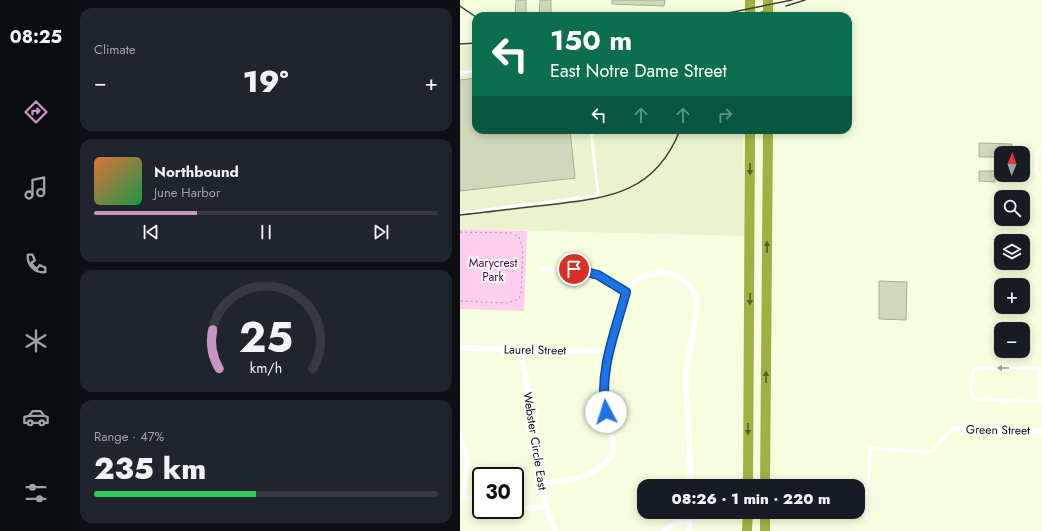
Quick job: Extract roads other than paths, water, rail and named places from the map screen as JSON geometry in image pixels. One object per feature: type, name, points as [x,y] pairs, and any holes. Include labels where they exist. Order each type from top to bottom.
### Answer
[{"type":"highway","points":[[750,0],[750,12]]},
{"type":"highway","points":[[768,0],[768,12]]},
{"type":"highway","points":[[748,479],[750,134]]},
{"type":"highway","points":[[765,479],[768,134]]},
{"type":"highway","points":[[748,519],[748,531]]},
{"type":"highway","points":[[765,519],[765,531]]},
{"type":"street","points":[[542,270],[574,269],[598,275],[626,292]]},
{"type":"street","points":[[542,483],[569,481],[584,477],[596,472],[612,455],[612,434],[604,401],[605,378],[610,351],[626,292],[635,281],[645,275],[670,273],[682,278],[690,286],[696,298],[696,313],[686,373],[691,459],[690,479]]},
{"type":"street","name":"Laurel Street","points":[[460,348],[610,351]]},
{"type":"street","name":"Webster Circle East","points":[[521,350],[546,507],[555,531]]},
{"type":"street","name":"Green Street","points":[[953,429],[1042,431]]},
{"type":"street","points":[[460,435],[467,460],[462,497],[472,499]]},
{"type":"street","points":[[524,507],[546,507]]},
{"type":"street","points":[[664,531],[674,525],[690,520],[689,531]]},
{"type":"lane","points":[[460,73],[472,72]]},
{"type":"lane","points":[[460,213],[596,196],[598,194],[591,134]]},
{"type":"lane","points":[[1042,149],[1036,153],[1036,172],[1042,177]]},
{"type":"lane","points":[[980,368],[1041,368],[1041,402],[976,399],[972,397],[974,370],[980,368]]},
{"type":"lane","points":[[866,519],[870,448],[922,452],[932,451],[953,429]]},
{"type":"railway","points":[[733,12],[792,0]]},
{"type":"railway","points":[[786,6],[805,0]]},
{"type":"railway","points":[[460,6],[472,14]]},
{"type":"railway","points":[[460,44],[472,43]]},
{"type":"railway","points":[[460,215],[590,199],[610,195],[627,189],[643,180],[657,168],[670,151],[678,134]]},
{"type":"park label","name":"Marycrest Park","points":[[493,270]]}]
